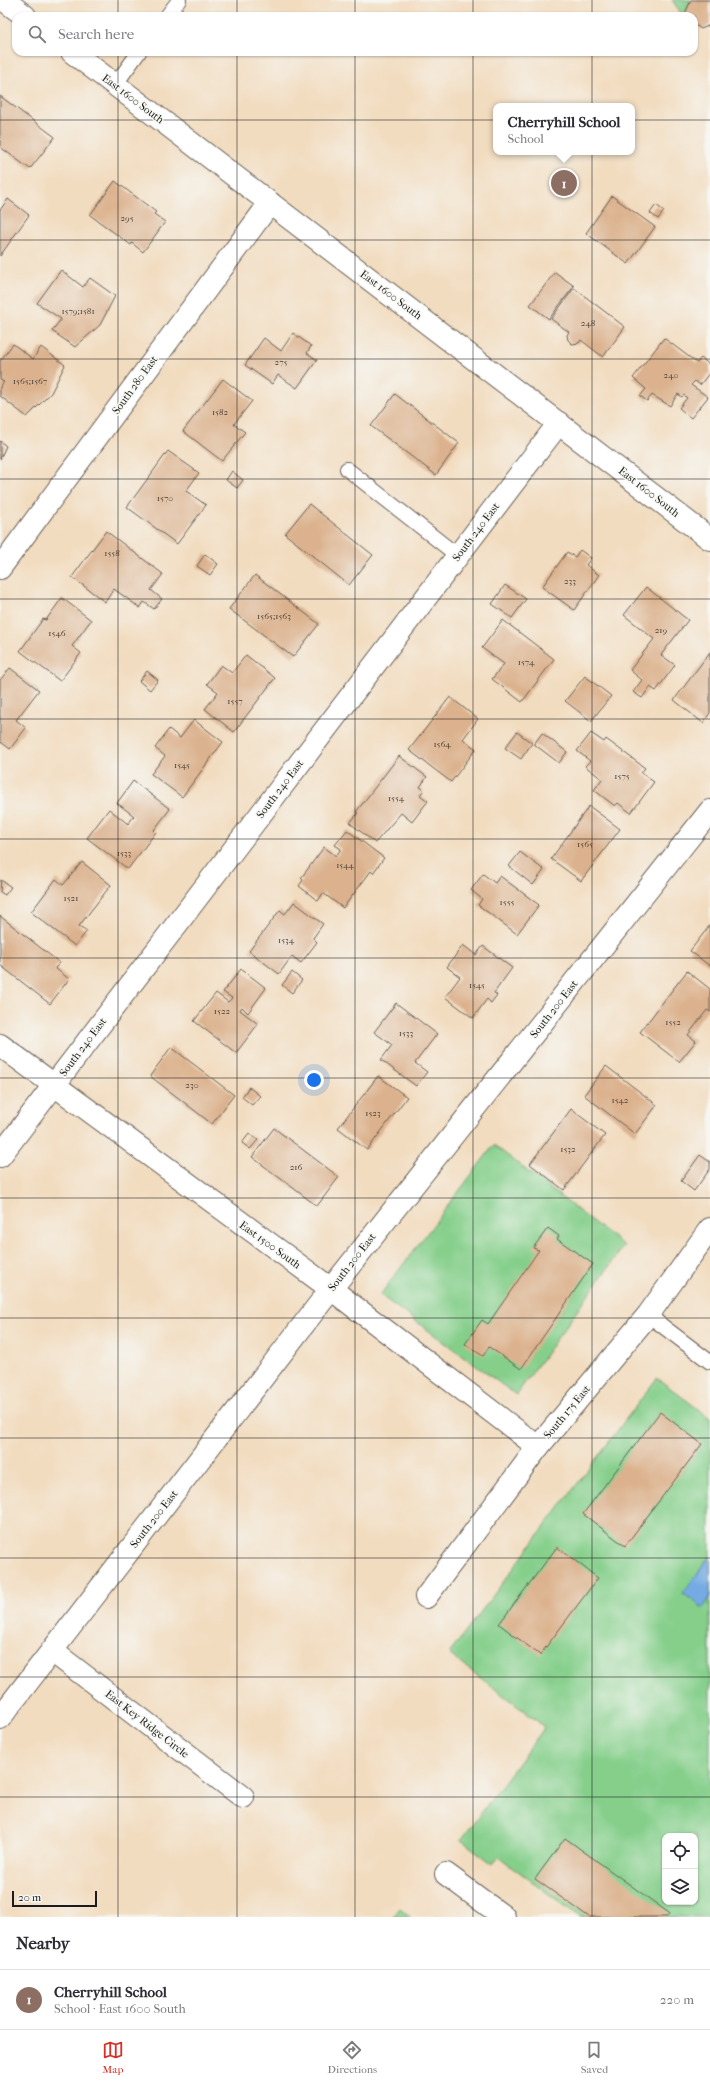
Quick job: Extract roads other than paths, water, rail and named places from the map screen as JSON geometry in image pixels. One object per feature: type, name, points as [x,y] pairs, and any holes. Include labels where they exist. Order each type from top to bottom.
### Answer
[{"type":"street","points":[[4,0],[20,12]]},
{"type":"street","name":"East 1600 South","points":[[77,56],[710,539]]},
{"type":"street","name":"South 280 East","points":[[0,568],[270,203]]},
{"type":"street","name":"South 240 East","points":[[0,1156],[559,423]]},
{"type":"street","name":"South 200 East","points":[[0,1718],[331,1289],[710,811]]},
{"type":"street","name":"East 1500 South","points":[[0,1045],[331,1289],[538,1447]]},
{"type":"street","name":"South 175 East","points":[[426,1597],[538,1447],[648,1315],[710,1229]]},
{"type":"street","name":"East Key Ridge Circle","points":[[52,1651],[243,1797]]},
{"type":"street","points":[[446,1874],[504,1917]]},
{"type":"lane","points":[[169,12],[179,0]]},
{"type":"lane","points":[[115,85],[136,56]]},
{"type":"lane","points":[[347,469],[458,556]]},
{"type":"lane","points":[[648,1315],[710,1362]]},
{"type":"water","points":[[710,1556],[710,1598],[703,1608],[683,1593]]},
{"type":"place","name":"Cherryhill School","points":[[564,183]]}]
